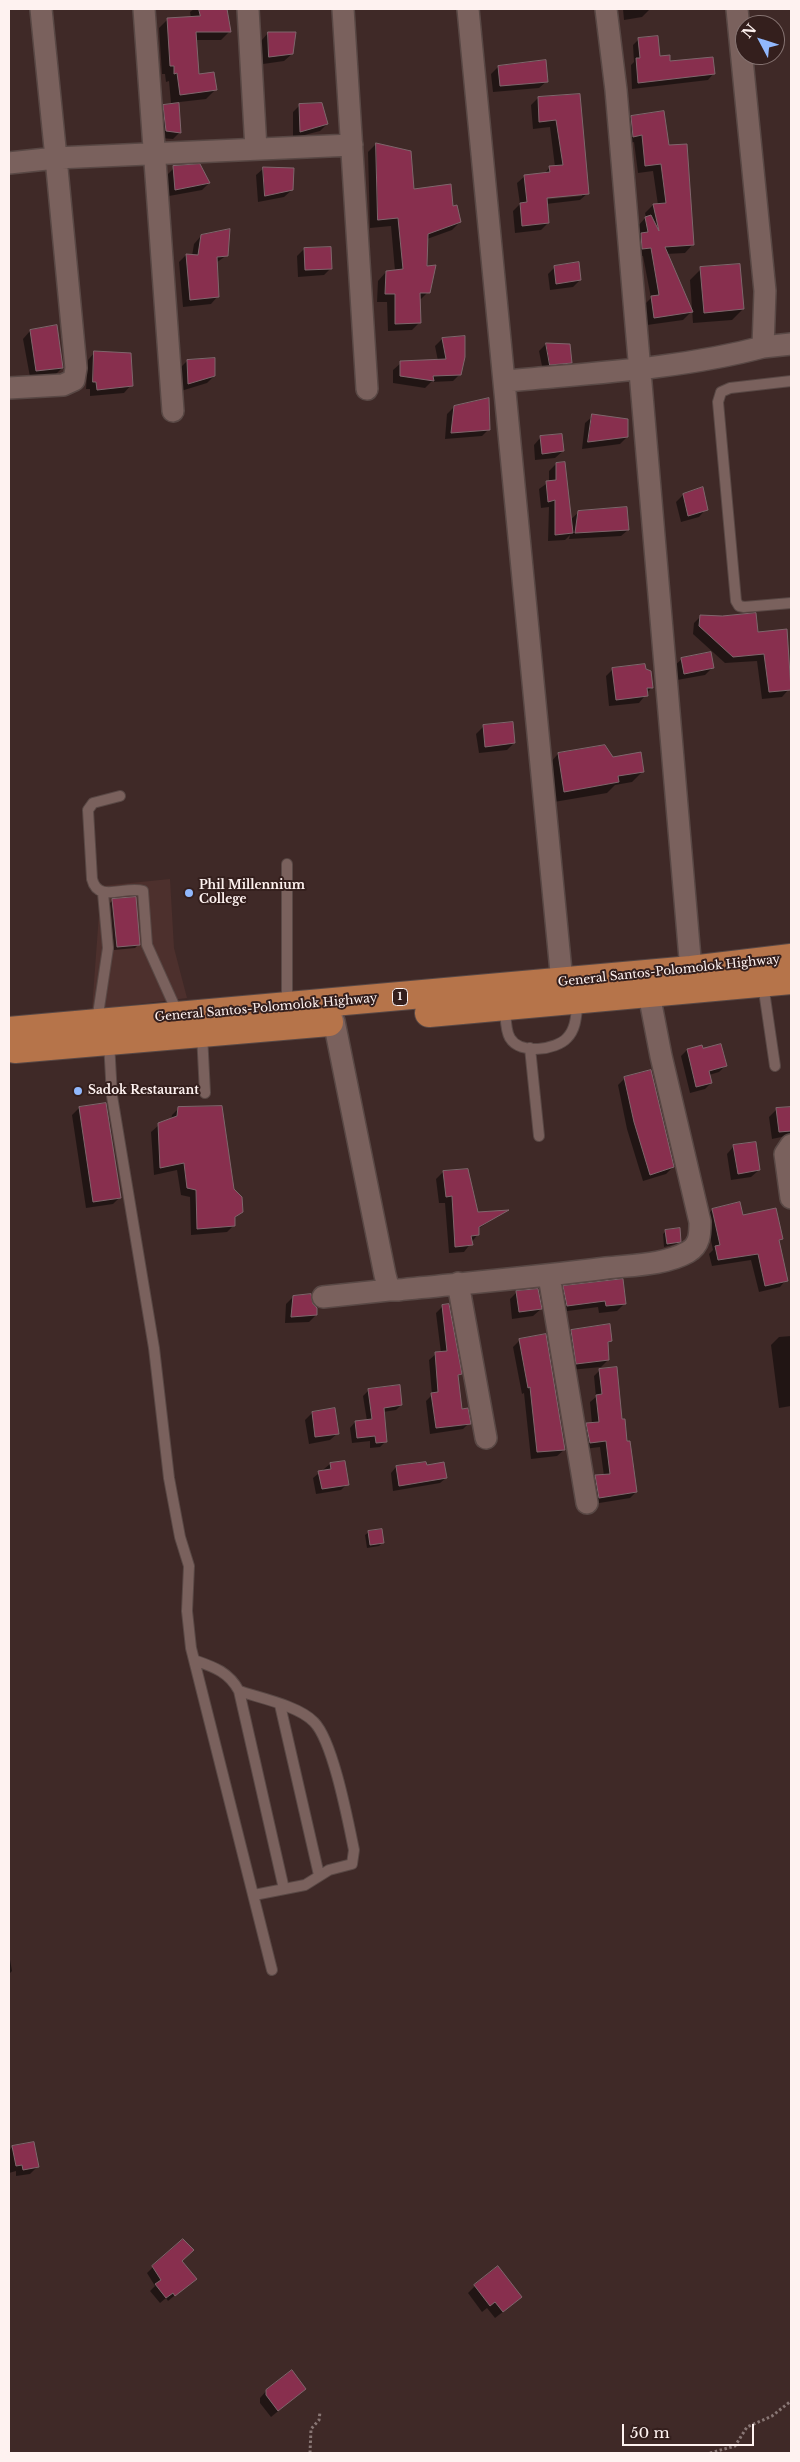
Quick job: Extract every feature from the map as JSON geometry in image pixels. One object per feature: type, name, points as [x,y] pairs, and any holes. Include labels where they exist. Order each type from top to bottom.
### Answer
[{"type":"highway","name":"General Santos-Polomolok Highway","points":[[9,1031],[103,1033],[178,1015],[287,1006],[570,991],[692,970],[791,958]]},
{"type":"highway","name":"1","points":[[9,1050],[103,1033],[202,1034],[505,1006],[570,991],[649,994],[791,980]]},
{"type":"street","points":[[9,388],[63,385],[74,380],[76,368],[41,9]]},
{"type":"street","points":[[144,9],[173,412]]},
{"type":"street","points":[[248,9],[256,149]]},
{"type":"street","points":[[343,9],[367,389]]},
{"type":"street","points":[[468,9],[570,991]]},
{"type":"street","points":[[606,9],[616,90],[692,970]]},
{"type":"street","points":[[737,9],[764,282],[763,347]]},
{"type":"street","points":[[9,163],[56,158],[352,145]]},
{"type":"street","points":[[506,381],[640,368],[715,358],[763,347],[791,344]]},
{"type":"street","points":[[323,1298],[458,1283],[549,1276],[654,1262],[687,1252],[698,1242],[700,1222],[660,1056],[649,994]]},
{"type":"street","points":[[334,1022],[389,1290]]},
{"type":"street","points":[[791,1145],[785,1154],[791,1198]]},
{"type":"street","points":[[549,1276],[587,1503]]},
{"type":"street","points":[[458,1283],[486,1438]]},
{"type":"lane","points":[[791,381],[730,388],[721,392],[718,402],[736,601],[739,606],[744,607],[791,603]]},
{"type":"lane","points":[[120,796],[93,803],[88,810],[92,879],[96,888],[103,893],[141,890],[144,893],[141,920],[147,945],[178,1015]]},
{"type":"lane","points":[[287,864],[287,1006]]},
{"type":"lane","points":[[103,893],[110,923],[103,1033],[154,1348],[169,1478],[180,1537],[189,1566],[187,1611],[194,1660],[272,1970]]},
{"type":"lane","points":[[762,983],[775,1066]]},
{"type":"lane","points":[[505,1006],[508,1033],[516,1045],[530,1048],[555,1046],[568,1038],[576,1020],[570,991]]},
{"type":"lane","points":[[202,1034],[205,1093]]},
{"type":"lane","points":[[530,1048],[539,1136]]},
{"type":"lane","points":[[194,1660],[223,1672],[233,1679],[239,1691],[284,1889]]},
{"type":"lane","points":[[239,1691],[280,1705],[314,1721],[330,1754],[354,1850],[352,1864],[319,1875],[305,1885],[254,1895]]},
{"type":"lane","points":[[280,1705],[319,1875]]},
{"type":"path","points":[[710,2453],[735,2446],[747,2428],[772,2416],[791,2401]]},
{"type":"path","points":[[310,2453],[311,2429],[319,2420],[320,2412]]},
{"type":"shaded area","points":[[170,879],[174,948],[187,998],[92,1010],[101,886]]},
{"type":"building","points":[[199,9],[227,9],[231,32],[196,32],[199,74],[214,72],[217,90],[180,95],[177,73],[174,74],[174,66],[170,66],[167,18],[200,16]]},
{"type":"building","points":[[268,32],[296,32],[293,54],[269,57]]},
{"type":"building","points":[[658,36],[660,56],[670,55],[670,61],[713,57],[715,74],[638,83],[636,58],[640,58],[638,38]]},
{"type":"building","points":[[546,60],[548,82],[500,86],[498,66]]},
{"type":"building","points":[[580,94],[589,194],[547,198],[549,223],[522,226],[520,203],[527,202],[524,175],[550,172],[549,166],[563,165],[556,120],[539,122],[538,97]]},
{"type":"building","points":[[179,103],[181,133],[166,131],[163,105]]},
{"type":"building","points":[[322,103],[328,124],[300,132],[299,104]]},
{"type":"building","points":[[664,111],[669,145],[687,144],[694,245],[665,247],[693,312],[654,318],[651,296],[659,295],[651,248],[642,249],[641,233],[648,232],[645,217],[651,215],[659,231],[653,204],[666,203],[661,164],[645,166],[642,135],[633,137],[631,116]]},
{"type":"building","points":[[376,143],[411,151],[414,189],[451,184],[453,206],[457,205],[461,222],[428,234],[427,266],[436,265],[430,293],[420,293],[421,323],[395,324],[395,294],[385,294],[386,271],[403,269],[398,218],[378,220]]},
{"type":"building","points":[[200,164],[210,183],[175,190],[173,166]]},
{"type":"building","points":[[263,167],[294,168],[293,190],[265,196]]},
{"type":"building","points":[[230,229],[228,256],[217,257],[219,297],[190,300],[186,254],[198,255],[201,235]]},
{"type":"building","points":[[331,247],[332,269],[305,270],[304,248]]},
{"type":"building","points":[[579,262],[581,280],[556,284],[554,266]]},
{"type":"building","points":[[740,264],[744,309],[704,313],[700,267]]},
{"type":"building","points":[[57,325],[63,368],[36,371],[30,330]]},
{"type":"building","points":[[465,336],[465,357],[461,375],[433,376],[434,381],[400,376],[400,361],[446,359],[442,338]]},
{"type":"building","points":[[546,343],[570,344],[572,363],[550,365]]},
{"type":"building","points":[[94,351],[131,353],[133,386],[97,390],[96,382],[93,382]]},
{"type":"building","points":[[215,358],[215,376],[188,384],[187,360]]},
{"type":"building","points":[[489,398],[490,430],[451,433],[454,406]]},
{"type":"building","points":[[592,414],[628,419],[628,437],[588,442]]},
{"type":"building","points":[[562,434],[564,451],[542,454],[540,436]]},
{"type":"building","points":[[565,462],[573,533],[555,535],[555,500],[548,502],[546,481],[556,480],[556,463]]},
{"type":"building","points":[[703,487],[708,510],[688,516],[683,494]]},
{"type":"building","points":[[627,507],[629,530],[575,533],[578,511]]},
{"type":"building","points":[[756,613],[758,632],[787,629],[791,690],[769,692],[764,654],[733,657],[699,626],[700,615],[722,616]]},
{"type":"building","points":[[711,652],[714,668],[684,674],[681,658]]},
{"type":"building","points":[[645,664],[646,669],[651,671],[653,688],[647,688],[648,696],[616,700],[612,668]]},
{"type":"building","points":[[513,722],[515,743],[485,747],[483,725]]},
{"type":"building","points":[[605,745],[613,757],[641,752],[644,772],[618,776],[619,782],[564,792],[558,753]]},
{"type":"building","points":[[136,897],[140,945],[117,947],[112,899]]},
{"type":"building","points":[[721,1044],[727,1066],[709,1071],[712,1083],[696,1087],[687,1049],[702,1045],[703,1048]]},
{"type":"building","points":[[651,1070],[674,1167],[650,1175],[634,1122],[624,1077]]},
{"type":"building","points":[[106,1103],[121,1198],[93,1202],[79,1107]]},
{"type":"building","points":[[222,1106],[234,1189],[242,1197],[243,1212],[235,1217],[235,1226],[197,1229],[196,1190],[187,1188],[184,1163],[160,1168],[158,1123],[177,1116],[178,1107]]},
{"type":"building","points":[[791,1107],[791,1131],[779,1132],[776,1108]]},
{"type":"building","points":[[756,1142],[760,1170],[738,1174],[733,1145]]},
{"type":"building","points":[[468,1169],[478,1212],[509,1210],[479,1227],[479,1235],[471,1236],[473,1245],[455,1247],[452,1196],[446,1197],[443,1171]]},
{"type":"building","points":[[740,1202],[743,1215],[776,1208],[783,1239],[779,1240],[788,1281],[765,1286],[758,1254],[718,1260],[715,1246],[720,1245],[712,1209]]},
{"type":"building","points":[[680,1228],[681,1242],[667,1244],[665,1230]]},
{"type":"building","points":[[623,1279],[626,1304],[606,1306],[605,1301],[567,1306],[563,1286]]},
{"type":"building","points":[[538,1289],[542,1309],[519,1312],[516,1291]]},
{"type":"building","points":[[311,1294],[313,1304],[317,1308],[317,1315],[291,1317],[293,1296]]},
{"type":"building","points":[[449,1304],[462,1374],[458,1375],[462,1409],[468,1408],[471,1424],[436,1428],[431,1393],[438,1392],[435,1352],[447,1351],[442,1305]]},
{"type":"building","points":[[610,1324],[612,1341],[608,1342],[609,1360],[576,1364],[571,1330]]},
{"type":"building","points":[[546,1334],[565,1450],[537,1452],[530,1387],[528,1388],[519,1339]]},
{"type":"building","points":[[617,1367],[622,1419],[625,1419],[627,1441],[630,1441],[637,1492],[599,1498],[595,1475],[610,1474],[606,1441],[590,1443],[586,1423],[599,1422],[596,1395],[602,1394],[599,1369]]},
{"type":"building","points":[[400,1385],[402,1405],[384,1408],[387,1442],[376,1443],[375,1436],[357,1438],[355,1421],[372,1419],[368,1389]]},
{"type":"building","points":[[335,1408],[339,1434],[315,1437],[312,1412]]},
{"type":"building","points":[[345,1461],[349,1485],[322,1489],[318,1471],[331,1469],[330,1463]]},
{"type":"building","points":[[426,1462],[427,1465],[444,1462],[447,1478],[399,1486],[396,1466]]},
{"type":"building","points":[[382,1529],[384,1543],[370,1545],[368,1531]]},
{"type":"building","points":[[34,2142],[39,2167],[23,2170],[22,2165],[16,2166],[12,2146]]},
{"type":"building","points":[[183,2239],[194,2250],[182,2261],[197,2279],[175,2296],[173,2293],[166,2298],[155,2284],[161,2280],[152,2266]]},
{"type":"building","points":[[498,2266],[522,2297],[503,2312],[495,2302],[490,2306],[474,2285]]},
{"type":"building","points":[[292,2370],[306,2389],[278,2411],[266,2395],[266,2390]]},
{"type":"place","name":"Phil Millennium College","points":[[189,893]]},
{"type":"place","name":"Sadok Restaurant","points":[[78,1091]]}]
